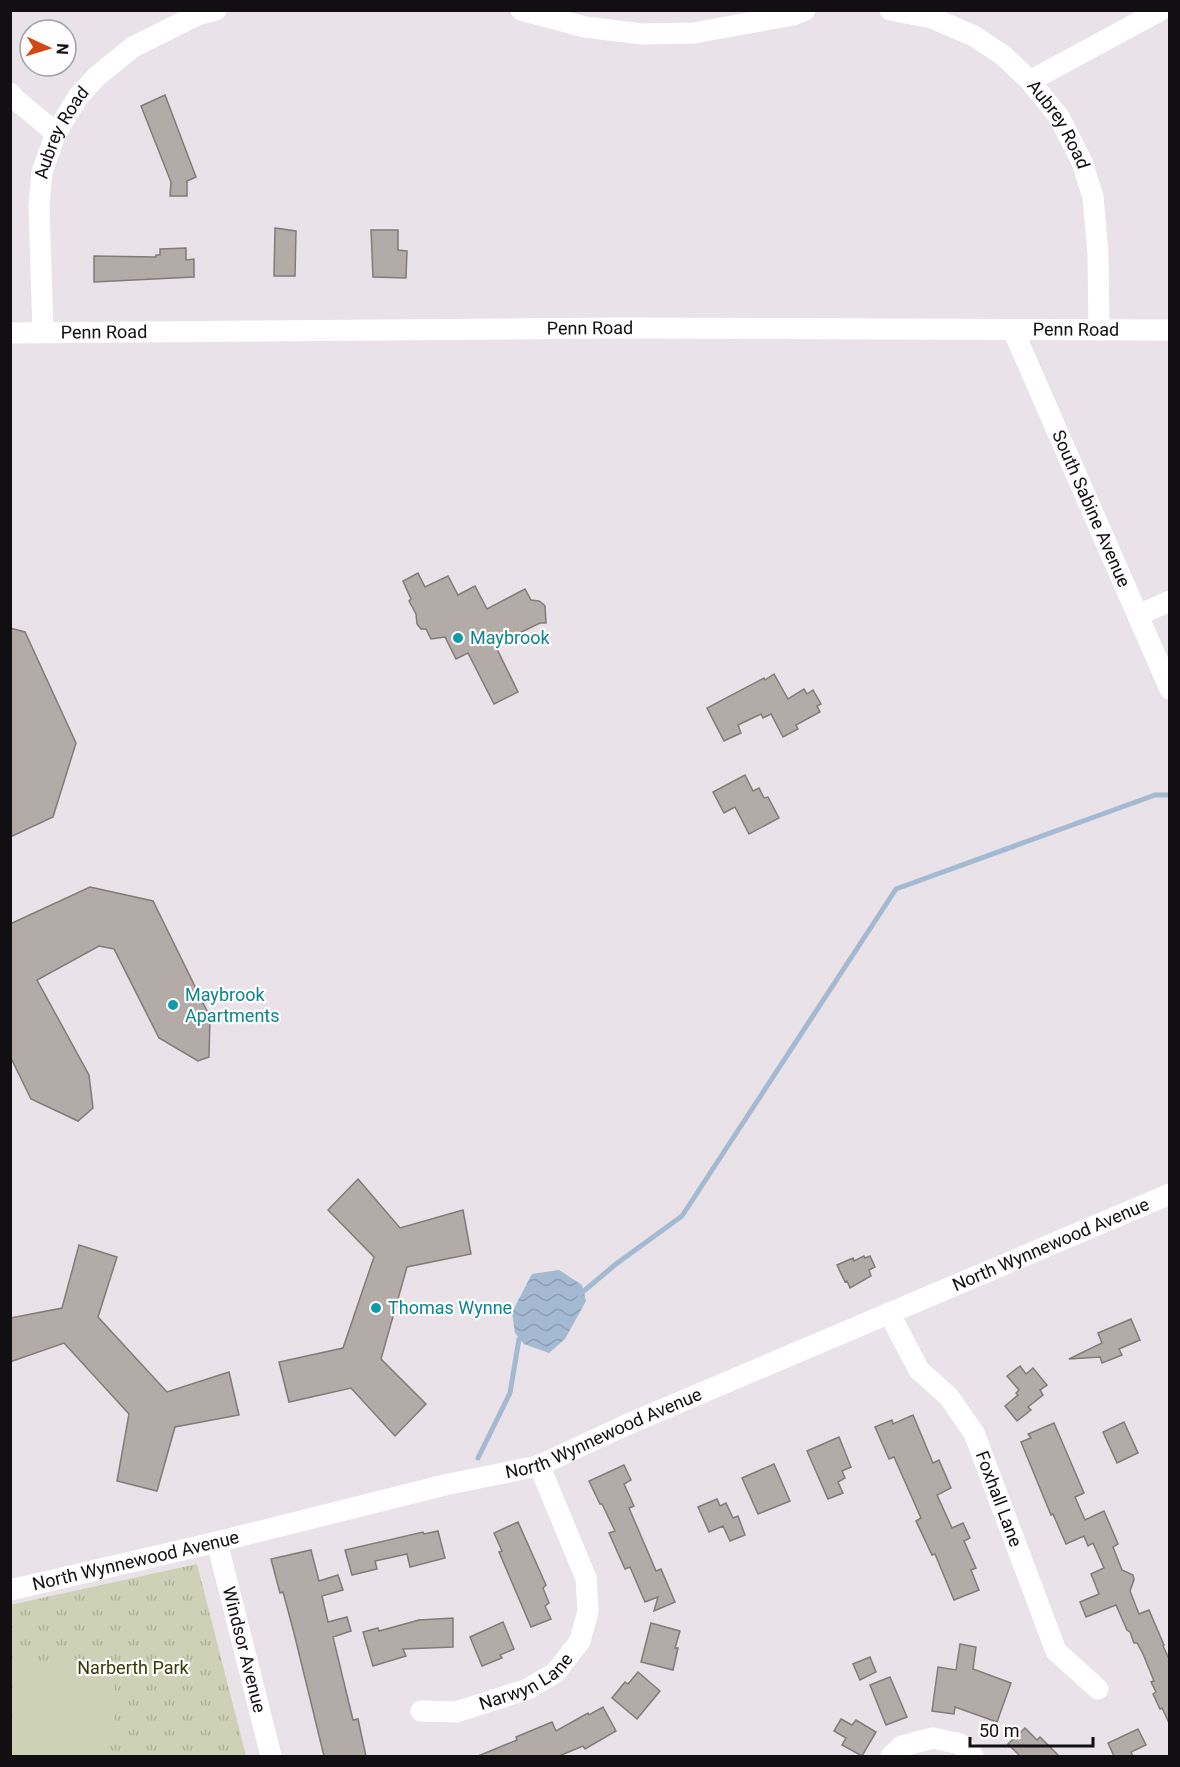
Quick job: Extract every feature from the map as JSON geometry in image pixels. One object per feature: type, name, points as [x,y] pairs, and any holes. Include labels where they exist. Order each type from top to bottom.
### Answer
[{"type":"street","points":[[521,10],[585,27],[642,34],[694,33],[793,15],[805,10]]},
{"type":"street","name":"Aubrey Road","points":[[890,10],[932,18],[974,36],[1004,56],[1030,81],[1059,117],[1082,162],[1093,197],[1098,254],[1099,330]]},
{"type":"street","points":[[1030,81],[1161,10]]},
{"type":"street","name":"Aubrey Road","points":[[43,332],[39,204],[42,172],[56,133],[78,97],[96,77],[133,46],[203,12]]},
{"type":"street","points":[[10,93],[56,133]]},
{"type":"street","name":"Penn Road","points":[[10,333],[607,328],[1170,330]]},
{"type":"street","name":"South Sabine Avenue","points":[[1012,330],[1170,688]]},
{"type":"street","points":[[1138,615],[1170,601]]},
{"type":"street","name":"North Wynnewood Avenue","points":[[10,1590],[217,1542],[449,1484],[539,1465],[626,1425],[1170,1194]]},
{"type":"street","name":"Foxhall Lane","points":[[889,1313],[919,1370],[949,1397],[974,1433],[1056,1651],[1098,1689]]},
{"type":"street","name":"Narwyn Lane","points":[[421,1711],[456,1712],[528,1689],[556,1672],[580,1641],[588,1611],[586,1578],[539,1465]]},
{"type":"street","name":"Windsor Avenue","points":[[217,1542],[271,1756]]},
{"type":"street","points":[[891,1756],[902,1746],[933,1738],[960,1744],[973,1756]]},
{"type":"green space","name":"Narberth Park","points":[[197,1564],[246,1756],[11,1756],[10,1605]]},
{"type":"green space","points":[[21,1658],[32,1665],[92,1660],[108,1667],[115,1692],[115,1716],[112,1727],[98,1748],[87,1756],[16,1756],[11,1747],[15,1678],[11,1667],[13,1660]]},
{"type":"water","points":[[559,1270],[582,1285],[586,1301],[565,1339],[549,1353],[524,1344],[515,1333],[512,1312],[532,1274]]},
{"type":"building","points":[[165,95],[196,177],[187,181],[187,196],[170,196],[171,182],[141,106]]},
{"type":"building","points":[[275,228],[296,231],[295,276],[274,276]]},
{"type":"building","points":[[371,230],[398,230],[398,250],[407,251],[406,278],[373,277]]},
{"type":"building","points":[[186,248],[186,260],[194,259],[194,277],[94,282],[94,256],[156,257],[160,255],[160,249]]},
{"type":"building","name":"Maybrook","points":[[418,573],[425,587],[448,576],[458,595],[475,586],[487,609],[525,589],[531,600],[539,601],[545,606],[546,623],[540,623],[495,645],[518,692],[494,704],[468,653],[456,659],[445,637],[431,639],[426,629],[421,629],[417,624],[416,614],[403,581]]},
{"type":"building","points":[[10,628],[25,632],[76,743],[53,817],[10,837]]},
{"type":"building","points":[[774,674],[788,699],[804,689],[807,694],[813,690],[821,704],[817,706],[820,712],[796,725],[798,729],[783,737],[771,714],[763,718],[761,714],[738,725],[741,733],[724,741],[707,708]]},
{"type":"building","points":[[745,775],[753,791],[759,788],[764,798],[768,797],[779,818],[749,834],[735,807],[724,813],[713,792]]},
{"type":"building","name":"Maybrook Apartments","points":[[90,887],[153,901],[210,1017],[209,1057],[198,1061],[159,1038],[114,949],[99,946],[37,980],[89,1075],[93,1108],[78,1121],[31,1099],[10,1056],[10,924]]},
{"type":"building","name":"Thomas Wynne","points":[[358,1179],[400,1228],[463,1210],[471,1254],[407,1267],[381,1359],[426,1404],[395,1436],[351,1388],[289,1402],[279,1362],[343,1348],[374,1257],[328,1210]]},
{"type":"building","points":[[79,1245],[117,1257],[98,1317],[167,1392],[229,1372],[239,1415],[175,1427],[157,1491],[117,1481],[129,1414],[64,1343],[10,1362],[10,1318],[62,1308]]},
{"type":"building","points":[[864,1256],[865,1258],[870,1256],[875,1267],[869,1270],[871,1276],[850,1288],[837,1265]]},
{"type":"building","points":[[1131,1319],[1140,1340],[1119,1349],[1122,1355],[1102,1363],[1100,1357],[1069,1359],[1102,1343],[1098,1333]]},
{"type":"building","points":[[1020,1366],[1026,1374],[1033,1368],[1047,1385],[1040,1390],[1043,1395],[1028,1407],[1031,1410],[1017,1421],[1005,1406],[1018,1395],[1016,1393],[1019,1390],[1007,1376]]},
{"type":"building","points":[[913,1415],[933,1463],[939,1460],[951,1488],[937,1495],[952,1528],[963,1523],[970,1538],[964,1541],[976,1568],[971,1570],[979,1590],[954,1600],[935,1554],[932,1555],[916,1521],[921,1518],[894,1457],[889,1459],[875,1427],[892,1420],[893,1424]]},
{"type":"building","points":[[1124,1422],[1138,1453],[1117,1463],[1103,1432]]},
{"type":"building","points":[[1054,1423],[1084,1493],[1075,1497],[1085,1520],[1104,1511],[1118,1544],[1113,1547],[1122,1570],[1133,1575],[1134,1580],[1130,1591],[1139,1614],[1149,1610],[1164,1645],[1170,1661],[1170,1725],[1153,1694],[1156,1692],[1151,1682],[1154,1681],[1143,1654],[1137,1643],[1134,1643],[1116,1605],[1086,1617],[1080,1602],[1099,1594],[1091,1574],[1104,1568],[1093,1543],[1088,1546],[1084,1536],[1066,1544],[1053,1514],[1051,1515],[1021,1442],[1031,1438],[1028,1434]]},
{"type":"building","points":[[839,1437],[851,1467],[842,1471],[845,1478],[838,1482],[843,1493],[828,1499],[807,1451]]},
{"type":"building","points":[[774,1464],[790,1501],[758,1514],[742,1478]]},
{"type":"building","points":[[624,1465],[631,1480],[624,1484],[634,1506],[629,1508],[656,1571],[661,1569],[675,1602],[654,1611],[658,1597],[645,1602],[630,1567],[625,1569],[609,1533],[615,1531],[589,1481]]},
{"type":"building","points":[[717,1499],[720,1506],[726,1503],[733,1518],[738,1516],[745,1535],[730,1541],[723,1526],[709,1532],[698,1507]]},
{"type":"building","points":[[518,1522],[546,1585],[543,1588],[549,1603],[545,1606],[551,1619],[531,1627],[499,1552],[502,1551],[494,1533]]},
{"type":"building","points":[[438,1531],[445,1558],[410,1567],[407,1554],[375,1561],[377,1569],[352,1575],[345,1550],[423,1532],[424,1534]]},
{"type":"building","points":[[311,1550],[319,1581],[338,1575],[343,1590],[322,1596],[328,1622],[347,1617],[351,1631],[333,1637],[353,1720],[358,1719],[366,1756],[324,1756],[283,1592],[280,1593],[271,1559]]},
{"type":"building","points":[[453,1618],[453,1647],[403,1649],[406,1656],[373,1666],[363,1632],[378,1628],[379,1631],[419,1620]]},
{"type":"building","points":[[503,1622],[514,1649],[500,1655],[502,1658],[482,1666],[470,1637]]},
{"type":"building","points":[[651,1623],[680,1631],[675,1648],[678,1648],[673,1670],[641,1662]]},
{"type":"building","points":[[960,1644],[976,1647],[973,1669],[1011,1683],[997,1722],[955,1707],[954,1714],[932,1711],[938,1667],[956,1670]]},
{"type":"building","points":[[870,1657],[876,1672],[860,1680],[853,1664]]},
{"type":"building","points":[[638,1672],[660,1691],[637,1719],[612,1698],[625,1682],[628,1684]]},
{"type":"building","points":[[890,1677],[907,1717],[886,1725],[870,1685]]},
{"type":"building","points":[[603,1707],[616,1731],[585,1749],[583,1746],[559,1756],[478,1756],[552,1722],[556,1731]]},
{"type":"building","points":[[841,1719],[852,1725],[856,1720],[876,1732],[862,1756],[842,1745],[846,1738],[834,1731]]},
{"type":"building","points":[[1025,1728],[1037,1740],[1040,1737],[1059,1756],[1020,1756],[1008,1744]]},
{"type":"building","points":[[1138,1729],[1146,1745],[1131,1752],[1133,1756],[1114,1756],[1108,1743]]},
{"type":"waterway","points":[[579,1295],[616,1264],[682,1216],[896,889],[1155,795],[1170,795]]},
{"type":"waterway","points":[[478,1458],[510,1393],[519,1339],[523,1336]]},
{"type":"place","name":"Maybrook","points":[[458,638]]},
{"type":"place","name":"Maybrook Apartments","points":[[173,1005]]},
{"type":"place","name":"Thomas Wynne","points":[[376,1308]]}]
